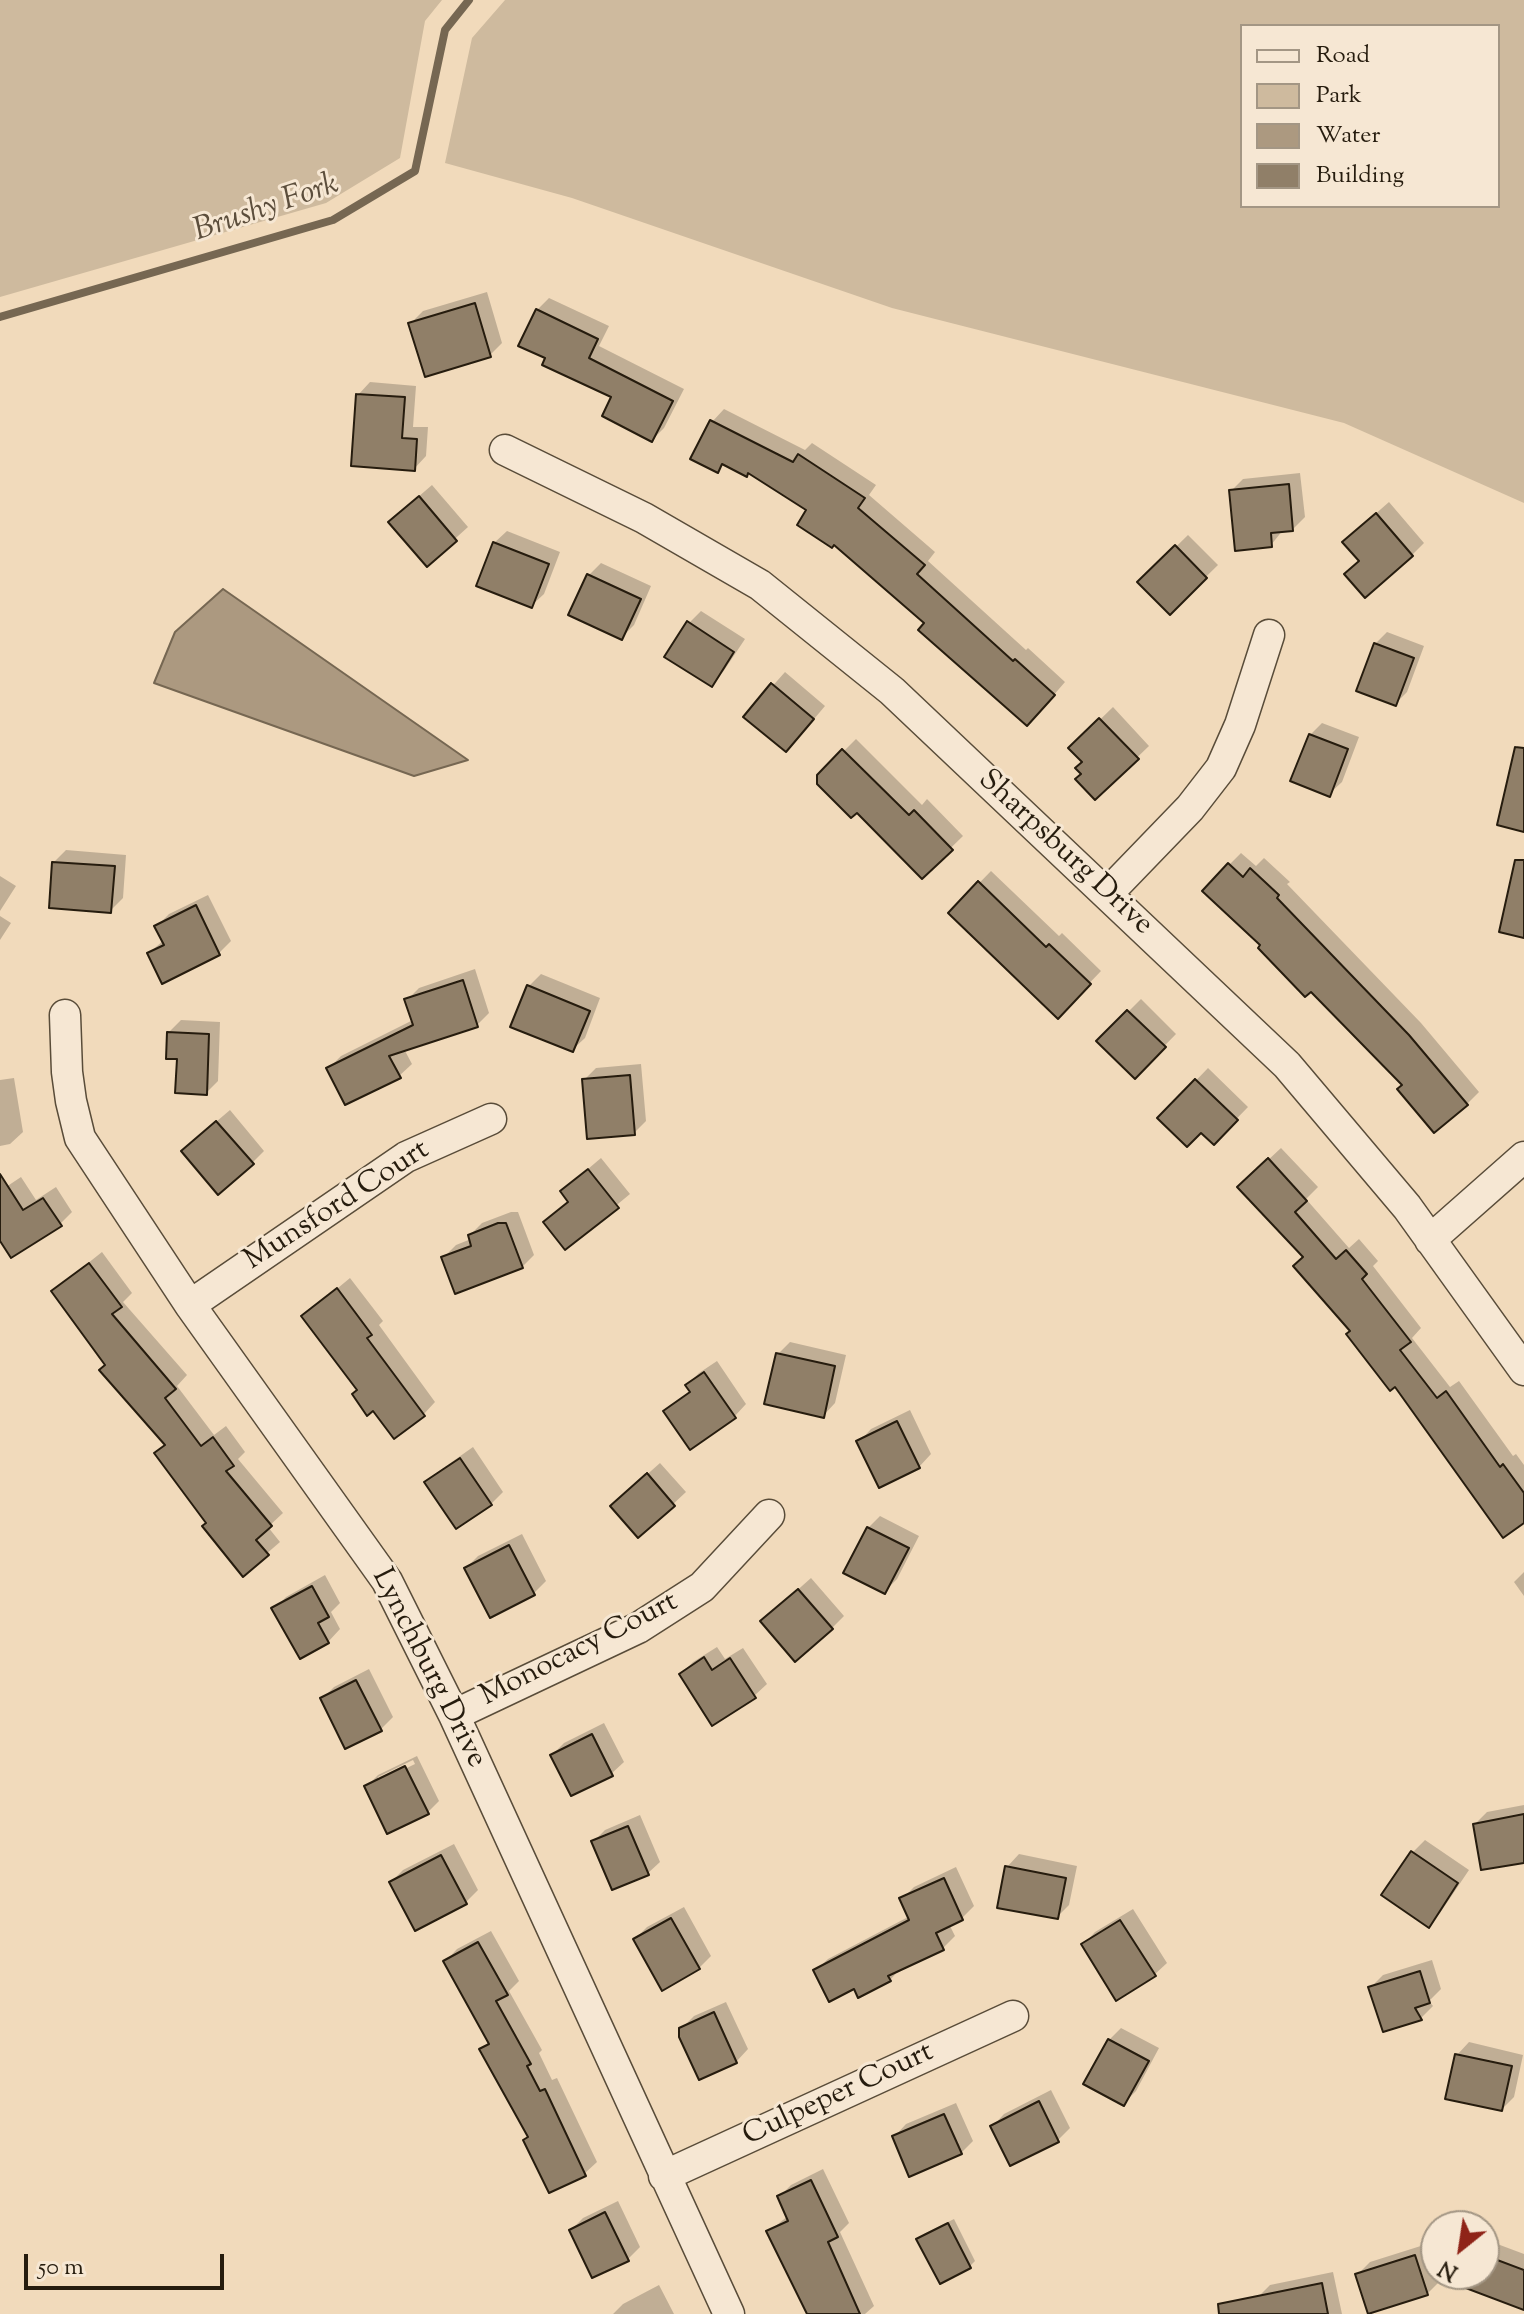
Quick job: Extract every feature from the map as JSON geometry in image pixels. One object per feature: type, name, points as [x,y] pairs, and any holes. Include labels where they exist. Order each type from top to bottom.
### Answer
[{"type":"street","name":"Sharpsburg Drive","points":[[505,450],[644,518],[760,585],[892,691],[1287,1065],[1407,1207],[1524,1370]]},
{"type":"street","points":[[1107,894],[1190,808],[1221,768],[1240,725],[1269,635]]},
{"type":"street","name":"Lynchburg Drive","points":[[65,1015],[67,1072],[80,1138],[190,1305],[387,1581],[454,1715],[729,2314]]},
{"type":"street","name":"Munsford Court","points":[[190,1305],[406,1157],[491,1119]]},
{"type":"street","points":[[1430,1240],[1524,1157]]},
{"type":"street","name":"Monocacy Court","points":[[454,1715],[638,1628],[702,1587],[769,1515]]},
{"type":"street","name":"Culpeper Court","points":[[664,2176],[1013,2016]]},
{"type":"green space","points":[[0,0],[442,0],[425,21],[400,158],[326,203],[0,297]]},
{"type":"green space","points":[[505,0],[1524,0],[1524,503],[1344,423],[892,308],[572,198],[445,163],[472,38]]},
{"type":"water","points":[[223,589],[468,760],[414,776],[154,683],[175,632]]},
{"type":"building","points":[[475,303],[491,357],[425,377],[408,323]]},
{"type":"building","points":[[536,309],[598,339],[589,358],[673,401],[652,442],[602,416],[611,397],[542,365],[545,358],[518,346]]},
{"type":"building","points":[[356,394],[405,397],[402,438],[417,439],[415,471],[351,466]]},
{"type":"building","points":[[710,420],[793,462],[798,454],[865,498],[858,508],[925,565],[917,574],[1055,695],[1027,726],[918,630],[924,623],[834,545],[832,548],[797,525],[806,510],[748,473],[747,477],[722,464],[718,473],[690,459]]},
{"type":"building","points":[[1289,484],[1293,531],[1271,533],[1272,547],[1235,551],[1229,490]]},
{"type":"building","points":[[419,496],[457,541],[427,567],[388,522]]},
{"type":"building","points":[[1376,513],[1413,556],[1365,598],[1344,574],[1359,561],[1342,542]]},
{"type":"building","points":[[493,542],[549,564],[532,608],[476,586]]},
{"type":"building","points":[[1175,545],[1207,578],[1170,615],[1137,582]]},
{"type":"building","points":[[587,574],[641,599],[622,640],[568,615]]},
{"type":"building","points":[[687,621],[734,652],[712,687],[664,657]]},
{"type":"building","points":[[1374,643],[1414,658],[1396,706],[1356,691]]},
{"type":"building","points":[[771,683],[814,719],[786,752],[743,717]]},
{"type":"building","points":[[1099,718],[1139,759],[1095,800],[1075,779],[1081,774],[1075,768],[1082,762],[1068,748]]},
{"type":"building","points":[[1309,734],[1348,749],[1330,797],[1290,781]]},
{"type":"building","points":[[1515,747],[1524,748],[1524,832],[1497,825]]},
{"type":"building","points":[[842,749],[909,815],[914,810],[953,850],[922,879],[857,813],[851,818],[817,784],[817,775]]},
{"type":"building","points":[[1515,860],[1524,860],[1524,938],[1499,932]]},
{"type":"building","points":[[52,862],[115,866],[111,913],[49,908]]},
{"type":"building","points":[[1228,863],[1243,877],[1250,868],[1279,895],[1277,898],[1409,1035],[1468,1105],[1434,1133],[1397,1089],[1402,1085],[1311,992],[1305,997],[1258,948],[1260,945],[1202,891]]},
{"type":"building","points":[[978,881],[1046,947],[1049,944],[1091,984],[1058,1019],[948,913]]},
{"type":"building","points":[[196,905],[220,955],[162,984],[147,953],[164,945],[154,926]]},
{"type":"building","points":[[463,980],[478,1027],[389,1056],[401,1078],[345,1105],[326,1068],[413,1025],[404,999]]},
{"type":"building","points":[[527,985],[590,1011],[573,1052],[510,1027]]},
{"type":"building","points":[[1127,1010],[1166,1047],[1135,1079],[1096,1041]]},
{"type":"building","points":[[167,1032],[209,1034],[207,1095],[175,1093],[177,1059],[166,1059]]},
{"type":"building","points":[[630,1075],[635,1135],[587,1139],[582,1079]]},
{"type":"building","points":[[1195,1079],[1238,1120],[1214,1145],[1201,1133],[1187,1147],[1157,1118]]},
{"type":"building","points":[[216,1121],[254,1164],[218,1195],[181,1151]]},
{"type":"building","points":[[1268,1158],[1307,1201],[1295,1212],[1336,1259],[1346,1250],[1367,1274],[1362,1279],[1411,1342],[1400,1350],[1437,1398],[1446,1391],[1500,1467],[1503,1464],[1524,1493],[1524,1523],[1503,1538],[1395,1387],[1390,1391],[1346,1334],[1350,1331],[1293,1266],[1303,1257],[1237,1187]]},
{"type":"building","points":[[588,1169],[619,1208],[565,1250],[543,1222],[568,1202],[560,1191]]},
{"type":"building","points":[[0,1174],[23,1210],[43,1198],[62,1226],[11,1258],[0,1241]]},
{"type":"building","points":[[498,1223],[506,1223],[523,1268],[455,1294],[441,1257],[471,1246],[468,1235]]},
{"type":"building","points":[[89,1263],[122,1307],[112,1314],[176,1389],[165,1398],[201,1446],[213,1437],[234,1466],[226,1471],[272,1526],[256,1540],[269,1555],[243,1577],[202,1526],[206,1523],[154,1453],[165,1445],[99,1370],[105,1365],[51,1291]]},
{"type":"building","points":[[337,1288],[372,1335],[367,1338],[425,1416],[394,1439],[373,1411],[367,1416],[352,1394],[357,1390],[301,1316]]},
{"type":"building","points":[[776,1353],[835,1366],[824,1418],[764,1404]]},
{"type":"building","points":[[704,1372],[736,1418],[690,1450],[663,1411],[690,1392],[685,1385]]},
{"type":"building","points":[[897,1421],[920,1468],[879,1488],[856,1441]]},
{"type":"building","points":[[460,1458],[492,1505],[456,1529],[424,1482]]},
{"type":"building","points":[[647,1473],[675,1506],[638,1538],[610,1506]]},
{"type":"building","points":[[867,1527],[909,1548],[885,1594],[843,1573]]},
{"type":"building","points":[[509,1545],[535,1595],[490,1618],[464,1568]]},
{"type":"building","points":[[312,1586],[329,1617],[318,1623],[329,1643],[300,1659],[271,1608]]},
{"type":"building","points":[[798,1589],[833,1629],[795,1662],[760,1621]]},
{"type":"building","points":[[704,1657],[712,1670],[730,1658],[756,1698],[712,1726],[679,1674]]},
{"type":"building","points":[[356,1680],[382,1731],[345,1749],[320,1698]]},
{"type":"building","points":[[592,1734],[613,1776],[571,1796],[550,1755]]},
{"type":"building","points":[[405,1766],[429,1814],[387,1834],[364,1786]]},
{"type":"building","points":[[1524,1814],[1524,1863],[1481,1870],[1473,1824]]},
{"type":"building","points":[[628,1826],[649,1875],[612,1890],[591,1841]]},
{"type":"building","points":[[1411,1851],[1458,1883],[1429,1928],[1381,1895]]},
{"type":"building","points":[[441,1855],[467,1904],[415,1931],[389,1882]]},
{"type":"building","points":[[1005,1866],[1066,1878],[1058,1919],[997,1908]]},
{"type":"building","points":[[944,1878],[963,1920],[936,1933],[944,1950],[888,1976],[891,1981],[858,1998],[854,1989],[829,2002],[813,1970],[909,1920],[899,1898]]},
{"type":"building","points":[[671,1918],[700,1969],[662,1991],[633,1939]]},
{"type":"building","points":[[1120,1920],[1156,1976],[1116,2001],[1081,1944]]},
{"type":"building","points":[[478,1942],[508,1995],[496,2001],[531,2064],[527,2066],[540,2091],[545,2089],[586,2176],[549,2193],[523,2140],[528,2137],[479,2049],[489,2044],[443,1961]]},
{"type":"building","points":[[1420,1971],[1430,2003],[1415,2008],[1422,2020],[1383,2032],[1368,1987]]},
{"type":"building","points":[[714,2012],[737,2063],[699,2080],[679,2037],[679,2028]]},
{"type":"building","points":[[1108,2039],[1149,2061],[1124,2106],[1083,2084]]},
{"type":"building","points":[[1455,2054],[1512,2066],[1502,2111],[1445,2099]]},
{"type":"building","points":[[1039,2101],[1059,2142],[1010,2166],[990,2126]]},
{"type":"building","points":[[944,2114],[962,2154],[909,2177],[892,2136]]},
{"type":"building","points":[[811,2180],[838,2237],[828,2242],[860,2314],[807,2314],[766,2231],[788,2221],[777,2196]]},
{"type":"building","points":[[605,2212],[629,2261],[592,2278],[569,2230]]},
{"type":"building","points":[[948,2223],[971,2268],[940,2284],[916,2239]]},
{"type":"building","points":[[1415,2255],[1420,2270],[1420,2290],[1426,2290],[1428,2295],[1368,2314],[1355,2274]]},
{"type":"building","points":[[1500,2261],[1524,2270],[1524,2310],[1471,2290],[1500,2290]]},
{"type":"building","points":[[1322,2283],[1328,2314],[1219,2314],[1218,2304]]},
{"type":"waterway","name":"Brushy Fork","points":[[0,317],[333,220],[415,171],[445,30],[469,0]]}]
